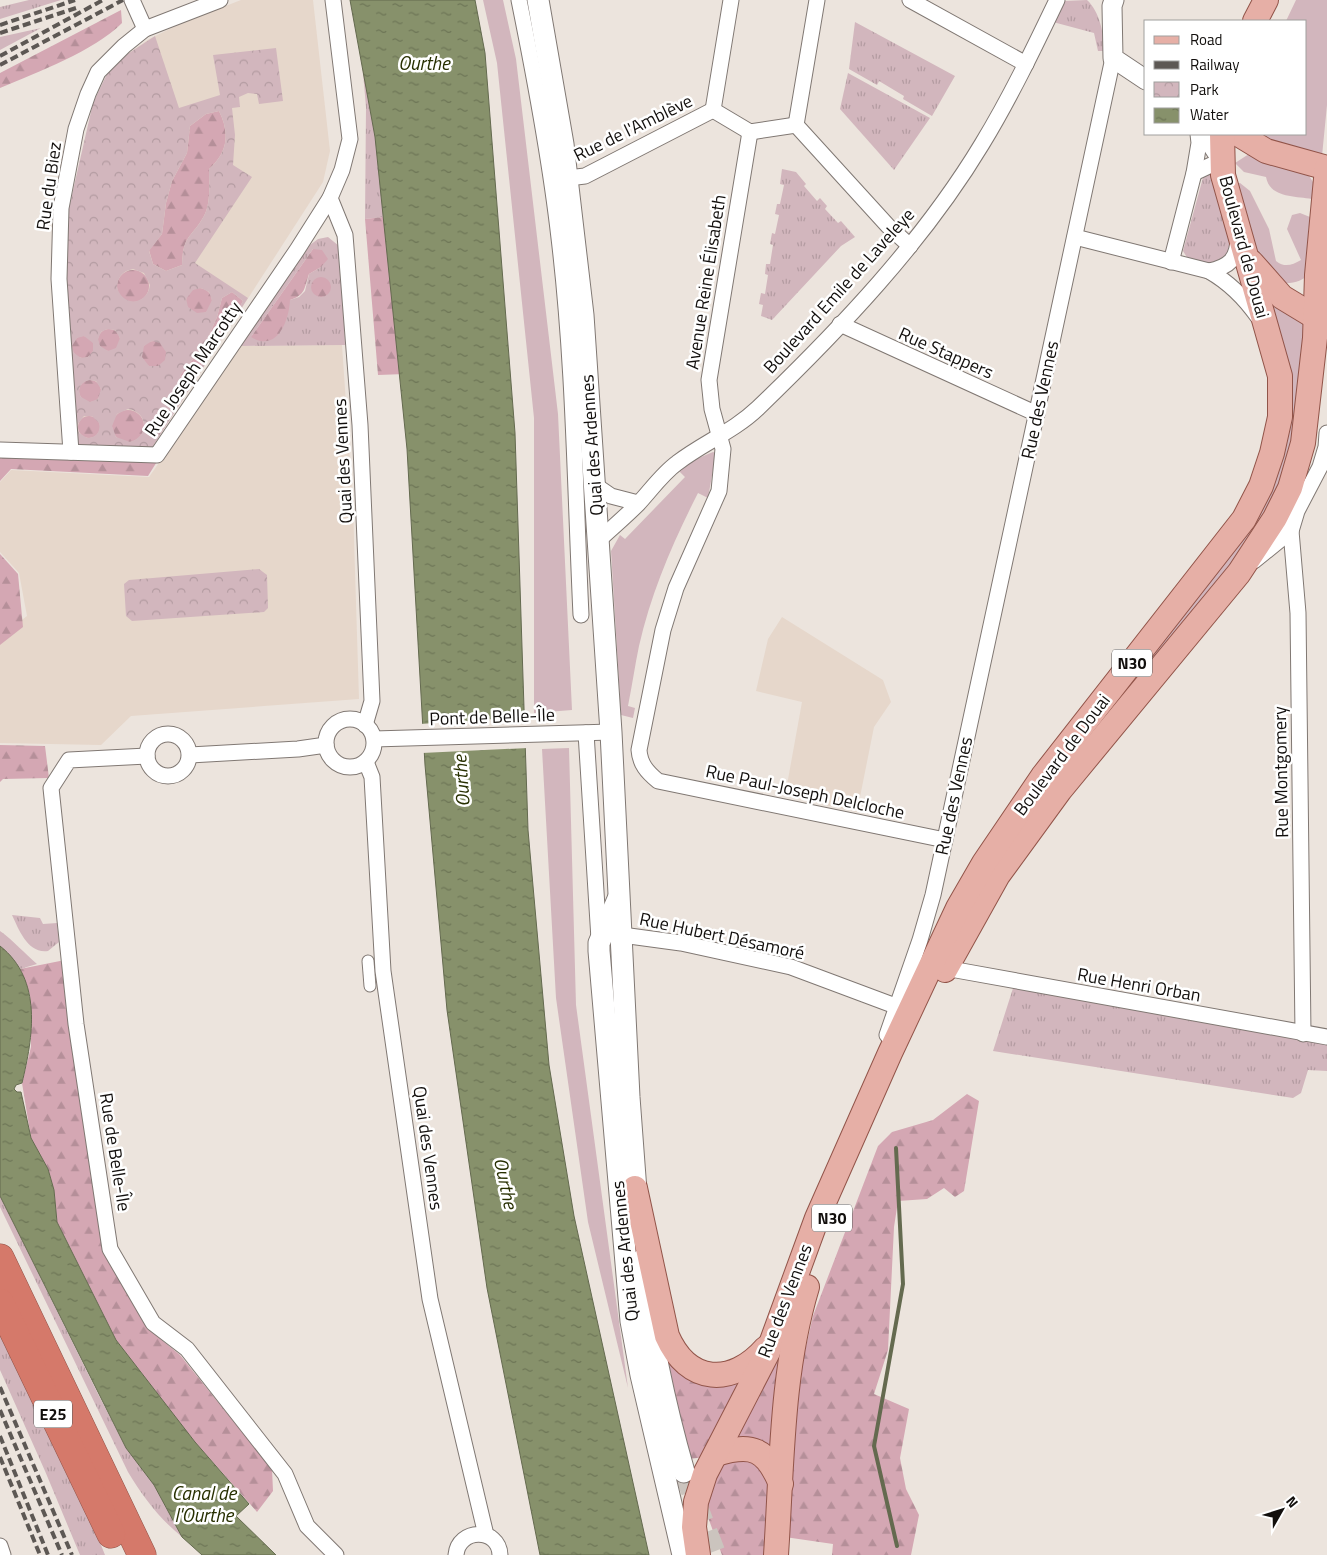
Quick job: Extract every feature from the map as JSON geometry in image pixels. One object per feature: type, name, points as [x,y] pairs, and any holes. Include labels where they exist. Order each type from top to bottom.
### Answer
[{"type":"highway","name":"E25","points":[[0,1258],[111,1511],[121,1555]]},
{"type":"highway","name":"E25","points":[[0,1303],[111,1511],[142,1555]]},
{"type":"highway","points":[[108,1555],[103,1540],[111,1511]]},
{"type":"highway","points":[[111,1511],[154,1555]]},
{"type":"main road","name":"Quai des Ardennes","points":[[538,0],[568,178],[582,315],[596,486],[621,893],[629,1097],[636,1188],[651,1334],[670,1425],[684,1472]]},
{"type":"main road","points":[[1256,20],[1266,0]]},
{"type":"main road","name":"Boulevard de Douai","points":[[890,1053],[958,908],[984,863],[1043,776],[1244,519],[1261,486],[1272,453],[1280,417],[1280,376],[1241,242],[1223,168],[1222,135]]},
{"type":"main road","points":[[1240,135],[1260,147],[1327,168]]},
{"type":"main road","points":[[1223,168],[1237,153],[1260,147]]},
{"type":"main road","name":"Boulevard de Douai","points":[[945,968],[998,875],[1060,790],[1239,573],[1283,525],[1290,488],[1303,442],[1321,322],[1317,275],[1327,168]]},
{"type":"main road","points":[[1241,242],[1271,285],[1282,297],[1321,322]]},
{"type":"main road","points":[[1271,285],[1290,291],[1310,283],[1317,275]]},
{"type":"main road","name":"Quai des Ardennes","points":[[621,893],[599,943],[631,1321],[682,1555]]},
{"type":"main road","name":"Rue des Vennes","points":[[776,1555],[793,1346],[808,1281],[834,1214],[945,968]]},
{"type":"main road","name":"Rue des Vennes","points":[[698,1555],[694,1527],[696,1502],[705,1474],[772,1342],[817,1218],[890,1053]]},
{"type":"main road","points":[[636,1188],[667,1336],[675,1353],[694,1371],[715,1375],[728,1374],[751,1363],[772,1342]]},
{"type":"main road","points":[[716,1454],[736,1448],[760,1452],[768,1459],[781,1484]]},
{"type":"street","points":[[132,0],[145,29]]},
{"type":"street","name":"Rue du Biez","points":[[71,452],[59,279],[61,208],[76,129],[98,72],[145,29],[220,0]]},
{"type":"street","points":[[330,198],[342,170],[350,139],[333,0]]},
{"type":"street","name":"Quai des Ardennes","points":[[519,0],[547,146],[559,238],[566,321],[581,615]]},
{"type":"street","points":[[732,0],[713,110],[750,132],[796,125]]},
{"type":"street","points":[[796,125],[817,0]]},
{"type":"street","points":[[910,0],[1026,64]]},
{"type":"street","name":"Boulevard Emile de Laveleye","points":[[599,540],[678,462],[720,437],[756,409],[840,324],[910,246],[955,186],[983,144],[1026,64],[1057,0]]},
{"type":"street","name":"Rue des Vennes","points":[[890,1053],[883,1046],[898,1007],[922,931],[945,840],[1076,237],[1113,58],[1111,2]]},
{"type":"street","points":[[1113,58],[1144,79]]},
{"type":"street","name":"Rue de l'Amblève","points":[[568,178],[585,176],[713,110]]},
{"type":"street","points":[[796,125],[888,226],[910,246]]},
{"type":"street","name":"Avenue Reine Élisabeth","points":[[720,437],[712,409],[709,380],[750,132]]},
{"type":"street","points":[[1171,262],[1194,173],[1199,143],[1198,135]]},
{"type":"street","points":[[1206,135],[1223,168]]},
{"type":"street","points":[[1194,173],[1211,165],[1223,168]]},
{"type":"street","name":"Rue Joseph Marcotty","points":[[0,450],[157,455],[330,198]]},
{"type":"street","name":"Quai des Vennes","points":[[330,198],[345,235],[360,424],[372,702],[365,725]]},
{"type":"street","name":"Boulevard de Douai","points":[[1076,237],[1209,271],[1225,280],[1240,294],[1267,330]]},
{"type":"street","points":[[1209,271],[1223,268],[1232,261],[1241,242]]},
{"type":"street","name":"Rue Stappers","points":[[840,324],[1037,414]]},
{"type":"street","name":"Boulevard de Douai","points":[[1283,525],[1297,511],[1320,468],[1326,447],[1327,434]]},
{"type":"street","name":"Rue Paul-Joseph Delcloche","points":[[720,437],[723,449],[719,491],[676,588],[663,630],[638,750],[639,758],[647,772],[658,781],[945,840]]},
{"type":"street","points":[[596,486],[611,496],[638,503]]},
{"type":"street","name":"Rue Montgomery","points":[[1283,525],[1298,613],[1302,1034]]},
{"type":"street","points":[[347,719],[365,725],[374,739],[372,753],[366,762],[355,767],[342,766],[330,758],[326,744],[329,731],[336,723],[347,719]]},
{"type":"street","name":"Pont de Belle-Île","points":[[374,739],[392,740],[611,732]]},
{"type":"street","points":[[165,733],[180,737],[190,755],[186,768],[172,776],[161,776],[150,768],[146,756],[151,742],[165,733]]},
{"type":"street","name":"Quai des Ardennes","points":[[586,733],[599,943]]},
{"type":"street","points":[[190,755],[298,749],[326,744]]},
{"type":"street","name":"Rue de Belle-Île","points":[[146,756],[70,760],[52,788],[76,1024],[110,1249],[153,1323],[187,1349],[285,1474],[307,1526],[336,1555]]},
{"type":"street","name":"Quai des Vennes","points":[[366,762],[372,786],[383,971],[430,1299],[486,1535]]},
{"type":"street","name":"Rue Hubert Désamoré","points":[[622,935],[681,943],[791,967],[898,1007]]},
{"type":"street","points":[[368,961],[370,986]]},
{"type":"street","name":"Rue Henri Orban","points":[[945,968],[1327,1038]]},
{"type":"street","points":[[456,1555],[460,1543],[465,1537],[479,1533],[486,1535],[497,1544],[500,1555]]},
{"type":"street","points":[[0,1546],[3,1555]]},
{"type":"shaded area","points":[[241,0],[313,0],[330,151],[323,182],[151,449],[76,446],[63,234],[107,74],[126,55],[149,39],[182,23]]},
{"type":"shaded area","points":[[342,345],[353,506],[359,699],[131,716],[101,745],[0,743],[0,637],[27,616],[19,573],[0,552],[0,482],[11,470],[149,477],[241,346]]},
{"type":"shaded area","points":[[782,617],[883,680],[891,702],[874,727],[857,812],[785,796],[802,702],[756,691],[768,639]]},
{"type":"green space","points":[[29,0],[61,0],[0,19],[0,7]]},
{"type":"green space","points":[[483,0],[503,0],[516,59],[558,414],[572,710],[534,713],[534,418],[497,63]]},
{"type":"green space","points":[[1087,0],[1098,17],[1104,51],[1098,51],[1094,33],[1053,22],[1064,1]]},
{"type":"green space","points":[[1296,0],[1327,0],[1327,105],[1322,156],[1269,141],[1264,135],[1307,135],[1307,20],[1286,20]]},
{"type":"green space","points":[[121,10],[122,23],[96,43],[48,68],[0,88],[0,73]]},
{"type":"green space","points":[[855,22],[955,76],[932,116],[903,99],[904,96],[879,81],[877,85],[849,69]]},
{"type":"green space","points":[[41,28],[0,50],[0,37]]},
{"type":"green space","points":[[155,36],[179,108],[220,95],[213,55],[276,48],[283,101],[259,104],[257,94],[248,93],[239,97],[240,107],[232,108],[235,135],[233,165],[252,177],[195,263],[248,298],[151,449],[76,446],[63,234],[93,103],[107,74],[126,55]],"holes":[[[219,111],[225,127],[225,142],[220,156],[209,169],[208,205],[204,216],[188,237],[184,248],[182,265],[166,271],[153,264],[149,251],[162,234],[166,203],[172,181],[187,153],[190,126],[206,114]],[[133,269],[144,273],[150,285],[148,292],[140,300],[129,301],[120,294],[117,287],[119,280],[126,271]],[[201,288],[209,292],[212,300],[206,312],[197,313],[188,307],[186,299],[193,290]],[[232,292],[243,301],[235,316],[174,404],[181,374],[205,344],[217,317],[222,298]],[[107,329],[115,330],[120,338],[116,348],[108,351],[100,346],[98,339],[101,332]],[[84,336],[93,343],[93,351],[88,357],[81,358],[74,353],[72,346],[77,338]],[[152,341],[160,343],[166,352],[165,360],[158,366],[149,366],[142,357],[144,346]],[[89,380],[96,381],[101,389],[98,399],[90,402],[81,397],[79,389],[83,383]],[[128,409],[140,415],[144,424],[141,435],[130,442],[116,437],[112,426],[117,414]],[[84,416],[92,416],[99,423],[99,429],[95,436],[87,438],[79,433],[77,425]]]},
{"type":"green space","points":[[360,37],[392,216],[365,219],[366,107]]},
{"type":"green space","points":[[848,73],[930,118],[894,170],[840,109]]},
{"type":"green space","points":[[219,111],[223,119],[226,135],[220,156],[209,169],[208,205],[204,216],[188,237],[184,248],[182,265],[166,271],[153,264],[149,250],[162,234],[166,203],[172,181],[187,153],[190,126],[206,114]]},
{"type":"green space","points":[[1249,154],[1308,174],[1313,182],[1312,199],[1284,195],[1272,189],[1266,177],[1244,172],[1235,163]]},
{"type":"green space","points":[[782,169],[796,172],[806,184],[804,186],[817,201],[820,198],[827,206],[825,209],[838,223],[841,221],[855,237],[841,246],[772,320],[761,316],[763,305],[759,304],[761,293],[765,294],[768,275],[765,274],[766,264],[770,264],[773,245],[770,244],[772,233],[775,234],[779,215],[775,214],[777,204],[780,204],[784,185],[780,184]]},
{"type":"green space","points":[[1213,173],[1233,243],[1228,257],[1210,264],[1188,259],[1183,251],[1204,174]]},
{"type":"green space","points":[[1231,183],[1240,183],[1250,191],[1269,229],[1276,261],[1279,263],[1288,265],[1301,260],[1287,229],[1292,215],[1300,213],[1310,217],[1308,235],[1311,273],[1298,281],[1282,283],[1262,265],[1245,211]]},
{"type":"green space","points":[[392,216],[405,374],[378,375],[365,219]]},
{"type":"green space","points":[[328,237],[339,246],[342,264],[345,345],[241,346],[310,245],[318,239]],"holes":[[[313,249],[321,267],[309,274],[305,291],[299,297],[290,300],[251,337]]]},
{"type":"green space","points":[[313,249],[322,250],[328,259],[321,267],[309,274],[302,293],[290,300],[287,317],[280,332],[275,338],[268,341],[260,341],[251,337]]},
{"type":"green space","points":[[133,270],[145,274],[149,286],[145,298],[133,302],[121,298],[117,286],[121,274]]},
{"type":"green space","points":[[321,277],[328,280],[331,287],[328,294],[321,297],[314,294],[311,287],[314,280]]},
{"type":"green space","points":[[199,288],[208,292],[212,301],[208,310],[199,314],[190,310],[186,301],[190,292]]},
{"type":"green space","points":[[232,292],[243,301],[235,316],[173,405],[181,374],[205,344],[217,317],[222,298]]},
{"type":"green space","points":[[1263,296],[1310,323],[1297,452],[1262,532],[1012,833],[1282,453]]},
{"type":"green space","points":[[109,329],[117,332],[120,340],[117,348],[109,351],[101,348],[98,340],[101,332]]},
{"type":"green space","points":[[83,336],[91,339],[94,347],[91,355],[83,358],[75,355],[72,347],[75,339]]},
{"type":"green space","points":[[154,341],[163,345],[167,354],[163,363],[154,367],[145,363],[141,354],[145,345]]},
{"type":"green space","points":[[90,380],[98,383],[101,391],[98,399],[90,402],[82,399],[79,391],[82,383]]},
{"type":"green space","points":[[128,410],[140,414],[144,426],[140,438],[128,442],[116,438],[112,426],[116,414]]},
{"type":"green space","points":[[89,416],[97,419],[100,427],[97,435],[89,438],[81,435],[78,427],[81,419]]},
{"type":"green space","points":[[713,452],[716,453],[708,498],[698,493],[656,587],[644,626],[628,706],[635,708],[633,718],[621,715],[611,551],[620,535],[625,539],[685,477],[679,471],[694,460]]},
{"type":"green space","points":[[0,455],[158,460],[148,476],[11,469],[0,481]]},
{"type":"green space","points":[[0,554],[18,574],[23,627],[0,645]]},
{"type":"green space","points":[[259,569],[267,575],[268,608],[264,612],[132,621],[126,616],[124,584],[129,580]]},
{"type":"green space","points":[[0,745],[45,746],[49,778],[3,779],[0,782]]},
{"type":"green space","points":[[569,748],[576,1005],[628,1388],[588,1222],[556,998],[542,749]]},
{"type":"green space","points":[[12,915],[40,918],[43,924],[57,923],[59,942],[48,951],[35,949],[25,940]]},
{"type":"green space","points":[[0,931],[37,964],[20,969],[0,946]]},
{"type":"green space","points":[[65,960],[106,1251],[147,1328],[180,1355],[272,1469],[273,1491],[257,1512],[195,1442],[116,1340],[57,1222],[54,1190],[48,1169],[31,1138],[22,1083],[31,1047],[30,995],[20,969]]},
{"type":"green space","points":[[1015,982],[1327,1041],[1327,1071],[1308,1070],[1301,1093],[1293,1098],[993,1051]]},
{"type":"green space","points":[[967,1094],[979,1101],[964,1191],[955,1197],[944,1188],[927,1199],[898,1201],[894,1227],[888,1350],[874,1394],[909,1409],[900,1458],[906,1489],[919,1515],[911,1555],[832,1555],[833,1544],[771,1535],[769,1555],[722,1555],[703,1504],[718,1456],[687,1459],[658,1333],[680,1368],[778,1357],[782,1370],[805,1351],[813,1316],[878,1146],[892,1132],[933,1120]]},
{"type":"green space","points":[[0,1196],[126,1448],[154,1485],[182,1537],[152,1507],[128,1472],[0,1207]]},
{"type":"green space","points":[[0,1332],[105,1555],[80,1555],[0,1370]]},
{"type":"water","name":"Ourthe","points":[[350,0],[475,0],[485,53],[515,433],[528,830],[549,1065],[574,1216],[649,1555],[540,1555],[487,1288],[447,1010],[425,765],[407,449],[375,137]]},
{"type":"water","name":"Canal de l'Ourthe","points":[[0,946],[14,960],[23,975],[29,992],[31,1028],[29,1047],[22,1083],[16,1085],[14,1089],[17,1092],[21,1092],[31,1138],[48,1169],[54,1190],[57,1222],[116,1340],[195,1442],[249,1504],[236,1516],[276,1555],[202,1555],[182,1537],[154,1485],[126,1448],[0,1196]]},
{"type":"pier","points":[[527,717],[528,748],[422,753],[420,724]]},
{"type":"waterway","points":[[896,1148],[903,1284],[874,1446],[897,1546]]},
{"type":"tunnel","points":[[684,1472],[716,1555]]},
{"type":"railway","points":[[0,25],[75,0]]},
{"type":"railway","points":[[0,56],[103,0]]},
{"type":"railway","points":[[0,65],[123,0]]},
{"type":"railway","points":[[0,33],[76,8]]},
{"type":"railway","points":[[0,1387],[72,1555]]},
{"type":"railway","points":[[0,1410],[62,1555]]},
{"type":"railway","points":[[0,1436],[48,1555]]},
{"type":"railway","points":[[0,1457],[40,1555]]}]
